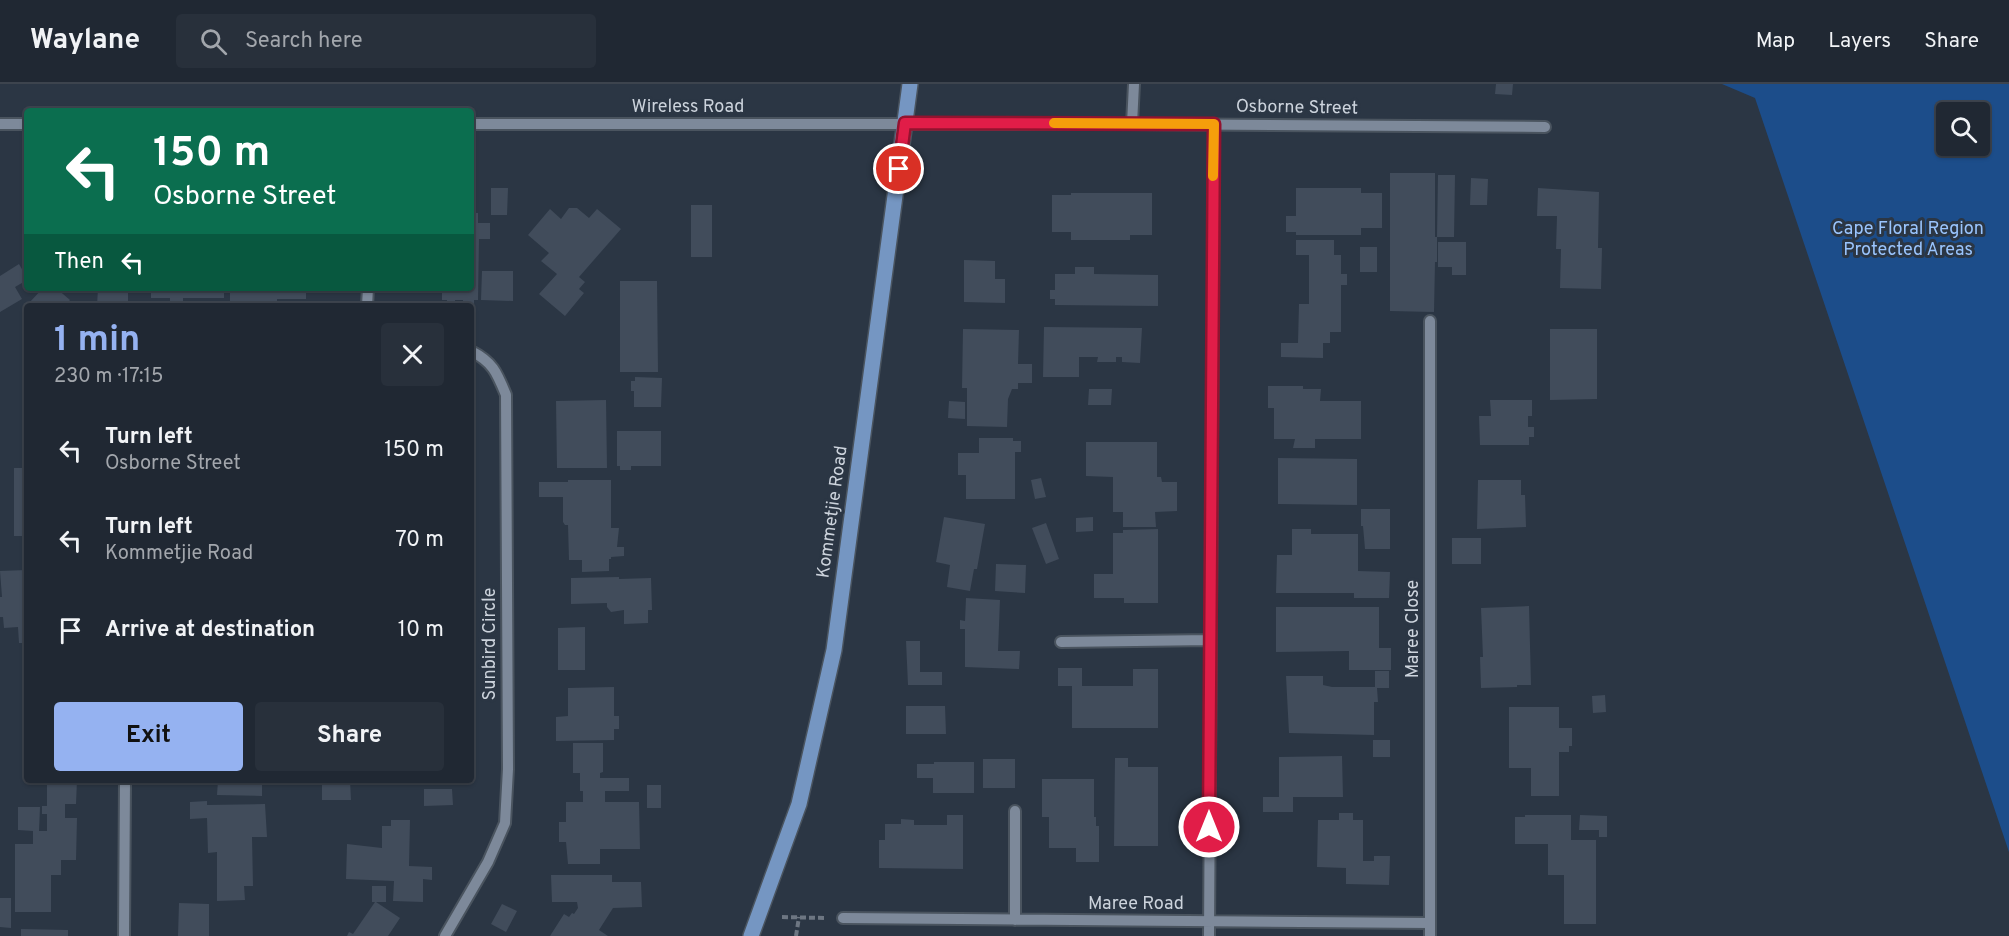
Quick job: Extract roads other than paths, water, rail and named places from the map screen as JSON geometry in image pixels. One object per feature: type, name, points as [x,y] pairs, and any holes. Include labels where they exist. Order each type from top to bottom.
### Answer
[{"type":"main road","name":"Kommetjie Road","points":[[751,936],[760,917],[799,804],[834,650],[910,84]]},
{"type":"street","points":[[1132,123],[1134,84]]},
{"type":"street","name":"Osborne Street","points":[[905,123],[1545,127]]},
{"type":"street","name":"Wireless Road","points":[[474,124],[905,123]]},
{"type":"street","points":[[0,124],[24,124]]},
{"type":"street","points":[[1209,936],[1214,124]]},
{"type":"street","name":"Maree Close","points":[[1430,321],[1430,936]]},
{"type":"street","name":"Sunbird Circle","points":[[445,936],[488,862],[505,823],[508,769],[506,395],[496,371],[474,352]]},
{"type":"street","points":[[1061,642],[1210,640]]},
{"type":"street","points":[[124,936],[125,783]]},
{"type":"street","points":[[1015,811],[1015,920]]},
{"type":"street","name":"Maree Road","points":[[843,918],[1430,922]]},
{"type":"park label","name":"Cape Floral Region Protected Areas","points":[[1908,239]]}]
